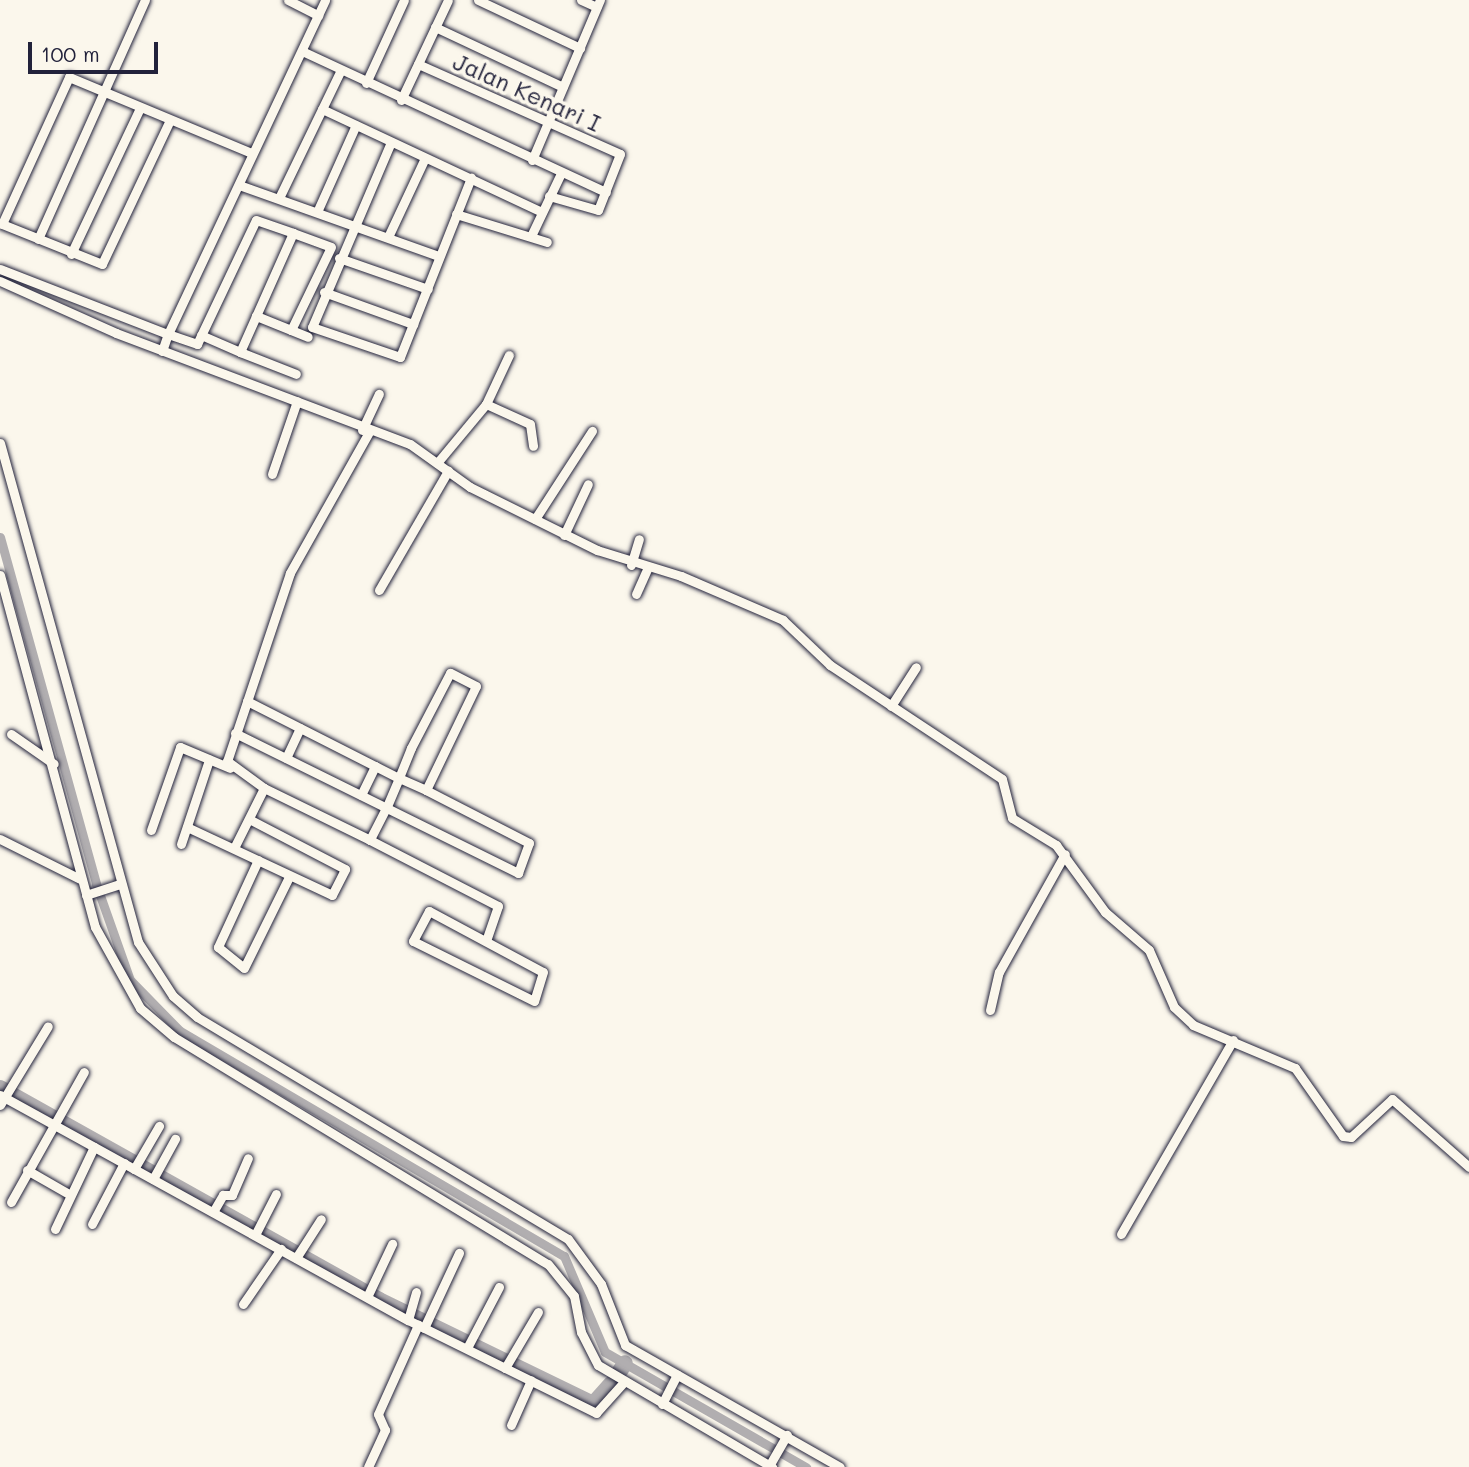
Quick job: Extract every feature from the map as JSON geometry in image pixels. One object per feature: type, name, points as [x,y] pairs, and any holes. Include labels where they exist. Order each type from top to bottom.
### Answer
[{"type":"street","points":[[38,240],[102,90],[145,0]]},
{"type":"street","points":[[288,0],[318,15]]},
{"type":"street","points":[[162,351],[325,0]]},
{"type":"street","points":[[366,83],[404,0]]},
{"type":"street","points":[[401,100],[448,0]]},
{"type":"street","points":[[478,0],[580,48]]},
{"type":"street","points":[[532,160],[598,4],[581,0]]},
{"type":"street","points":[[435,27],[563,87]]},
{"type":"street","points":[[302,51],[401,100],[606,192],[595,211],[549,195]]},
{"type":"street","name":"Jalan Kenari I","points":[[418,64],[547,124],[620,154],[606,192]]},
{"type":"street","points":[[279,198],[341,70]]},
{"type":"street","points":[[170,120],[102,264],[1,225],[69,77],[252,153]]},
{"type":"street","points":[[71,254],[140,108]]},
{"type":"street","points":[[322,109],[540,211]]},
{"type":"street","points":[[317,212],[356,125]]},
{"type":"street","points":[[391,142],[324,292],[312,327],[399,358],[471,178]]},
{"type":"street","points":[[388,237],[425,158]]},
{"type":"street","points":[[531,236],[540,211],[561,173]]},
{"type":"street","points":[[239,184],[438,256]]},
{"type":"street","points":[[456,214],[547,242]]},
{"type":"street","points":[[0,269],[197,344],[256,220],[331,247],[290,330]]},
{"type":"street","points":[[240,352],[293,233]]},
{"type":"street","points":[[340,257],[428,289]]},
{"type":"street","points":[[0,281],[162,351],[297,401],[365,431],[410,444],[448,471],[564,535],[631,565],[681,576],[783,620],[831,665],[1002,779],[1013,818],[1065,854],[1105,912],[1149,950],[1180,1014],[1295,1068],[1343,1136],[1351,1137],[1391,1099],[1469,1167]]},
{"type":"street","points":[[324,292],[413,324]]},
{"type":"street","points":[[256,316],[308,337]]},
{"type":"street","points":[[201,335],[296,374]]},
{"type":"street","points":[[438,463],[486,404],[509,355]]},
{"type":"street","points":[[230,768],[235,733],[290,573],[365,431],[379,394]]},
{"type":"street","points":[[272,474],[297,401]]},
{"type":"street","points":[[486,404],[527,421],[533,446]]},
{"type":"street","points":[[535,519],[592,431]]},
{"type":"street","points":[[0,443],[117,885],[152,970],[184,1007],[568,1239],[601,1284],[625,1345],[675,1378],[840,1467]]},
{"type":"street","points":[[379,590],[448,471]]},
{"type":"street","points":[[564,535],[588,484]]},
{"type":"street","points":[[631,565],[639,539]]},
{"type":"street","points":[[636,594],[646,569]]},
{"type":"street","points":[[0,575],[54,764],[80,879],[119,978],[162,1029],[548,1264],[573,1296],[588,1351],[623,1383],[664,1400],[771,1465],[786,1437]]},
{"type":"street","points":[[891,706],[916,667]]},
{"type":"street","points":[[370,840],[399,778],[454,674],[477,690],[426,790]]},
{"type":"street","points":[[235,733],[517,873],[529,843],[247,701]]},
{"type":"street","points":[[286,758],[300,728]]},
{"type":"street","points":[[11,734],[54,764]]},
{"type":"street","points":[[151,830],[177,750],[209,760],[230,768],[264,788],[498,906],[486,941]]},
{"type":"street","points":[[181,845],[209,760]]},
{"type":"street","points":[[361,795],[375,766]]},
{"type":"street","points":[[234,848],[264,788]]},
{"type":"street","points":[[187,827],[330,897],[345,869],[249,819]]},
{"type":"street","points":[[0,839],[80,879]]},
{"type":"street","points":[[990,1010],[1004,962],[1065,854]]},
{"type":"street","points":[[258,860],[218,947],[244,968],[289,877]]},
{"type":"street","points":[[88,894],[117,885]]},
{"type":"street","points":[[425,911],[486,941],[546,975],[534,1000],[527,1002],[411,938],[425,911]]},
{"type":"street","points":[[48,1026],[4,1097],[55,1122],[124,1163],[155,1176],[281,1249],[298,1255],[368,1295],[507,1364],[531,1380],[599,1414],[623,1383]]},
{"type":"street","points":[[1121,1234],[1233,1040]]},
{"type":"street","points":[[11,1202],[84,1072]]},
{"type":"street","points":[[136,1166],[159,1126]]},
{"type":"street","points":[[155,1176],[175,1139]]},
{"type":"street","points":[[55,1229],[67,1193],[94,1147]]},
{"type":"street","points":[[215,1209],[222,1195],[232,1195],[248,1158]]},
{"type":"street","points":[[92,1224],[124,1163]]},
{"type":"street","points":[[27,1170],[67,1193]]},
{"type":"street","points":[[257,1233],[276,1194]]},
{"type":"street","points":[[298,1255],[321,1219]]},
{"type":"street","points":[[368,1295],[392,1244]]},
{"type":"street","points":[[243,1304],[281,1249]]},
{"type":"street","points":[[368,1467],[385,1430],[378,1414],[459,1253]]},
{"type":"street","points":[[468,1345],[499,1287]]},
{"type":"street","points":[[410,1316],[416,1292]]},
{"type":"street","points":[[507,1364],[538,1312]]},
{"type":"street","points":[[664,1400],[675,1378]]},
{"type":"street","points":[[511,1425],[531,1380]]},
{"type":"waterway","points":[[0,537],[96,884],[130,980],[180,1031],[564,1256],[605,1352],[806,1467]]},
{"type":"waterway","points":[[0,1088],[379,1300],[593,1404],[611,1384]]},
{"type":"waterway","points":[[620,1371],[625,1363]]}]
